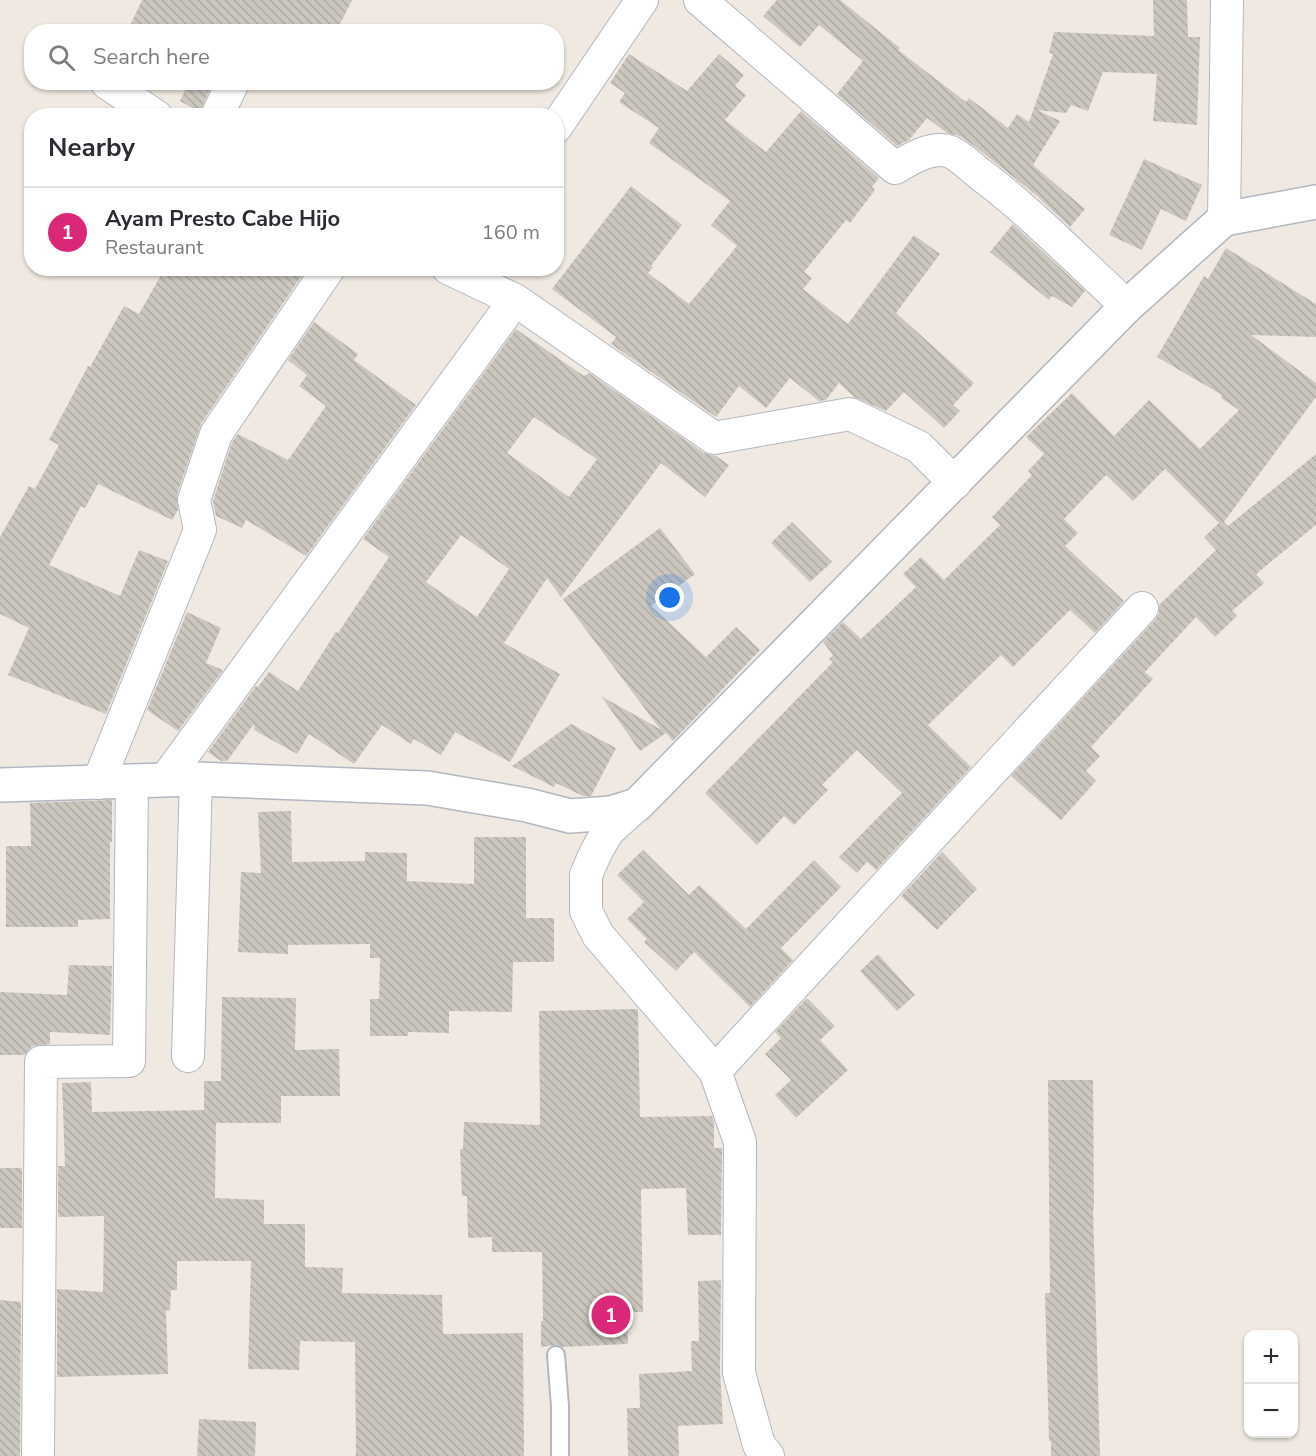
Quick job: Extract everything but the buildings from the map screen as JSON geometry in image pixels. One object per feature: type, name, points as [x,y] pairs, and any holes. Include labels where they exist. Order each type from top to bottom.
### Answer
[{"type":"street","points":[[564,115],[642,0]]},
{"type":"street","points":[[700,0],[895,168],[910,159],[930,152],[941,150],[951,152],[998,187],[1127,306]]},
{"type":"street","points":[[1224,219],[1227,0]]},
{"type":"street","points":[[117,90],[144,108]]},
{"type":"street","points":[[221,108],[229,90]]},
{"type":"street","points":[[768,1456],[759,1445],[739,1373],[740,1142],[716,1071],[598,935],[586,911],[586,875],[596,852],[609,831],[955,483],[1127,306],[1224,219],[1316,202]]},
{"type":"street","points":[[98,783],[200,530],[194,500],[216,434],[324,276]]},
{"type":"street","points":[[467,276],[515,300],[714,438],[850,414],[919,447],[955,483]]},
{"type":"street","points":[[188,1056],[180,779],[515,300]]},
{"type":"street","points":[[716,1071],[1142,608]]},
{"type":"street","points":[[0,785],[180,779],[427,788],[528,805],[570,816],[611,813],[636,805]]},
{"type":"street","points":[[38,1456],[41,1062],[129,1061],[132,781]]},
{"type":"lane","points":[[556,1355],[560,1406],[560,1456]]},
{"type":"place","name":"Ayam Presto Cabe Hijo","points":[[611,1315]]}]
